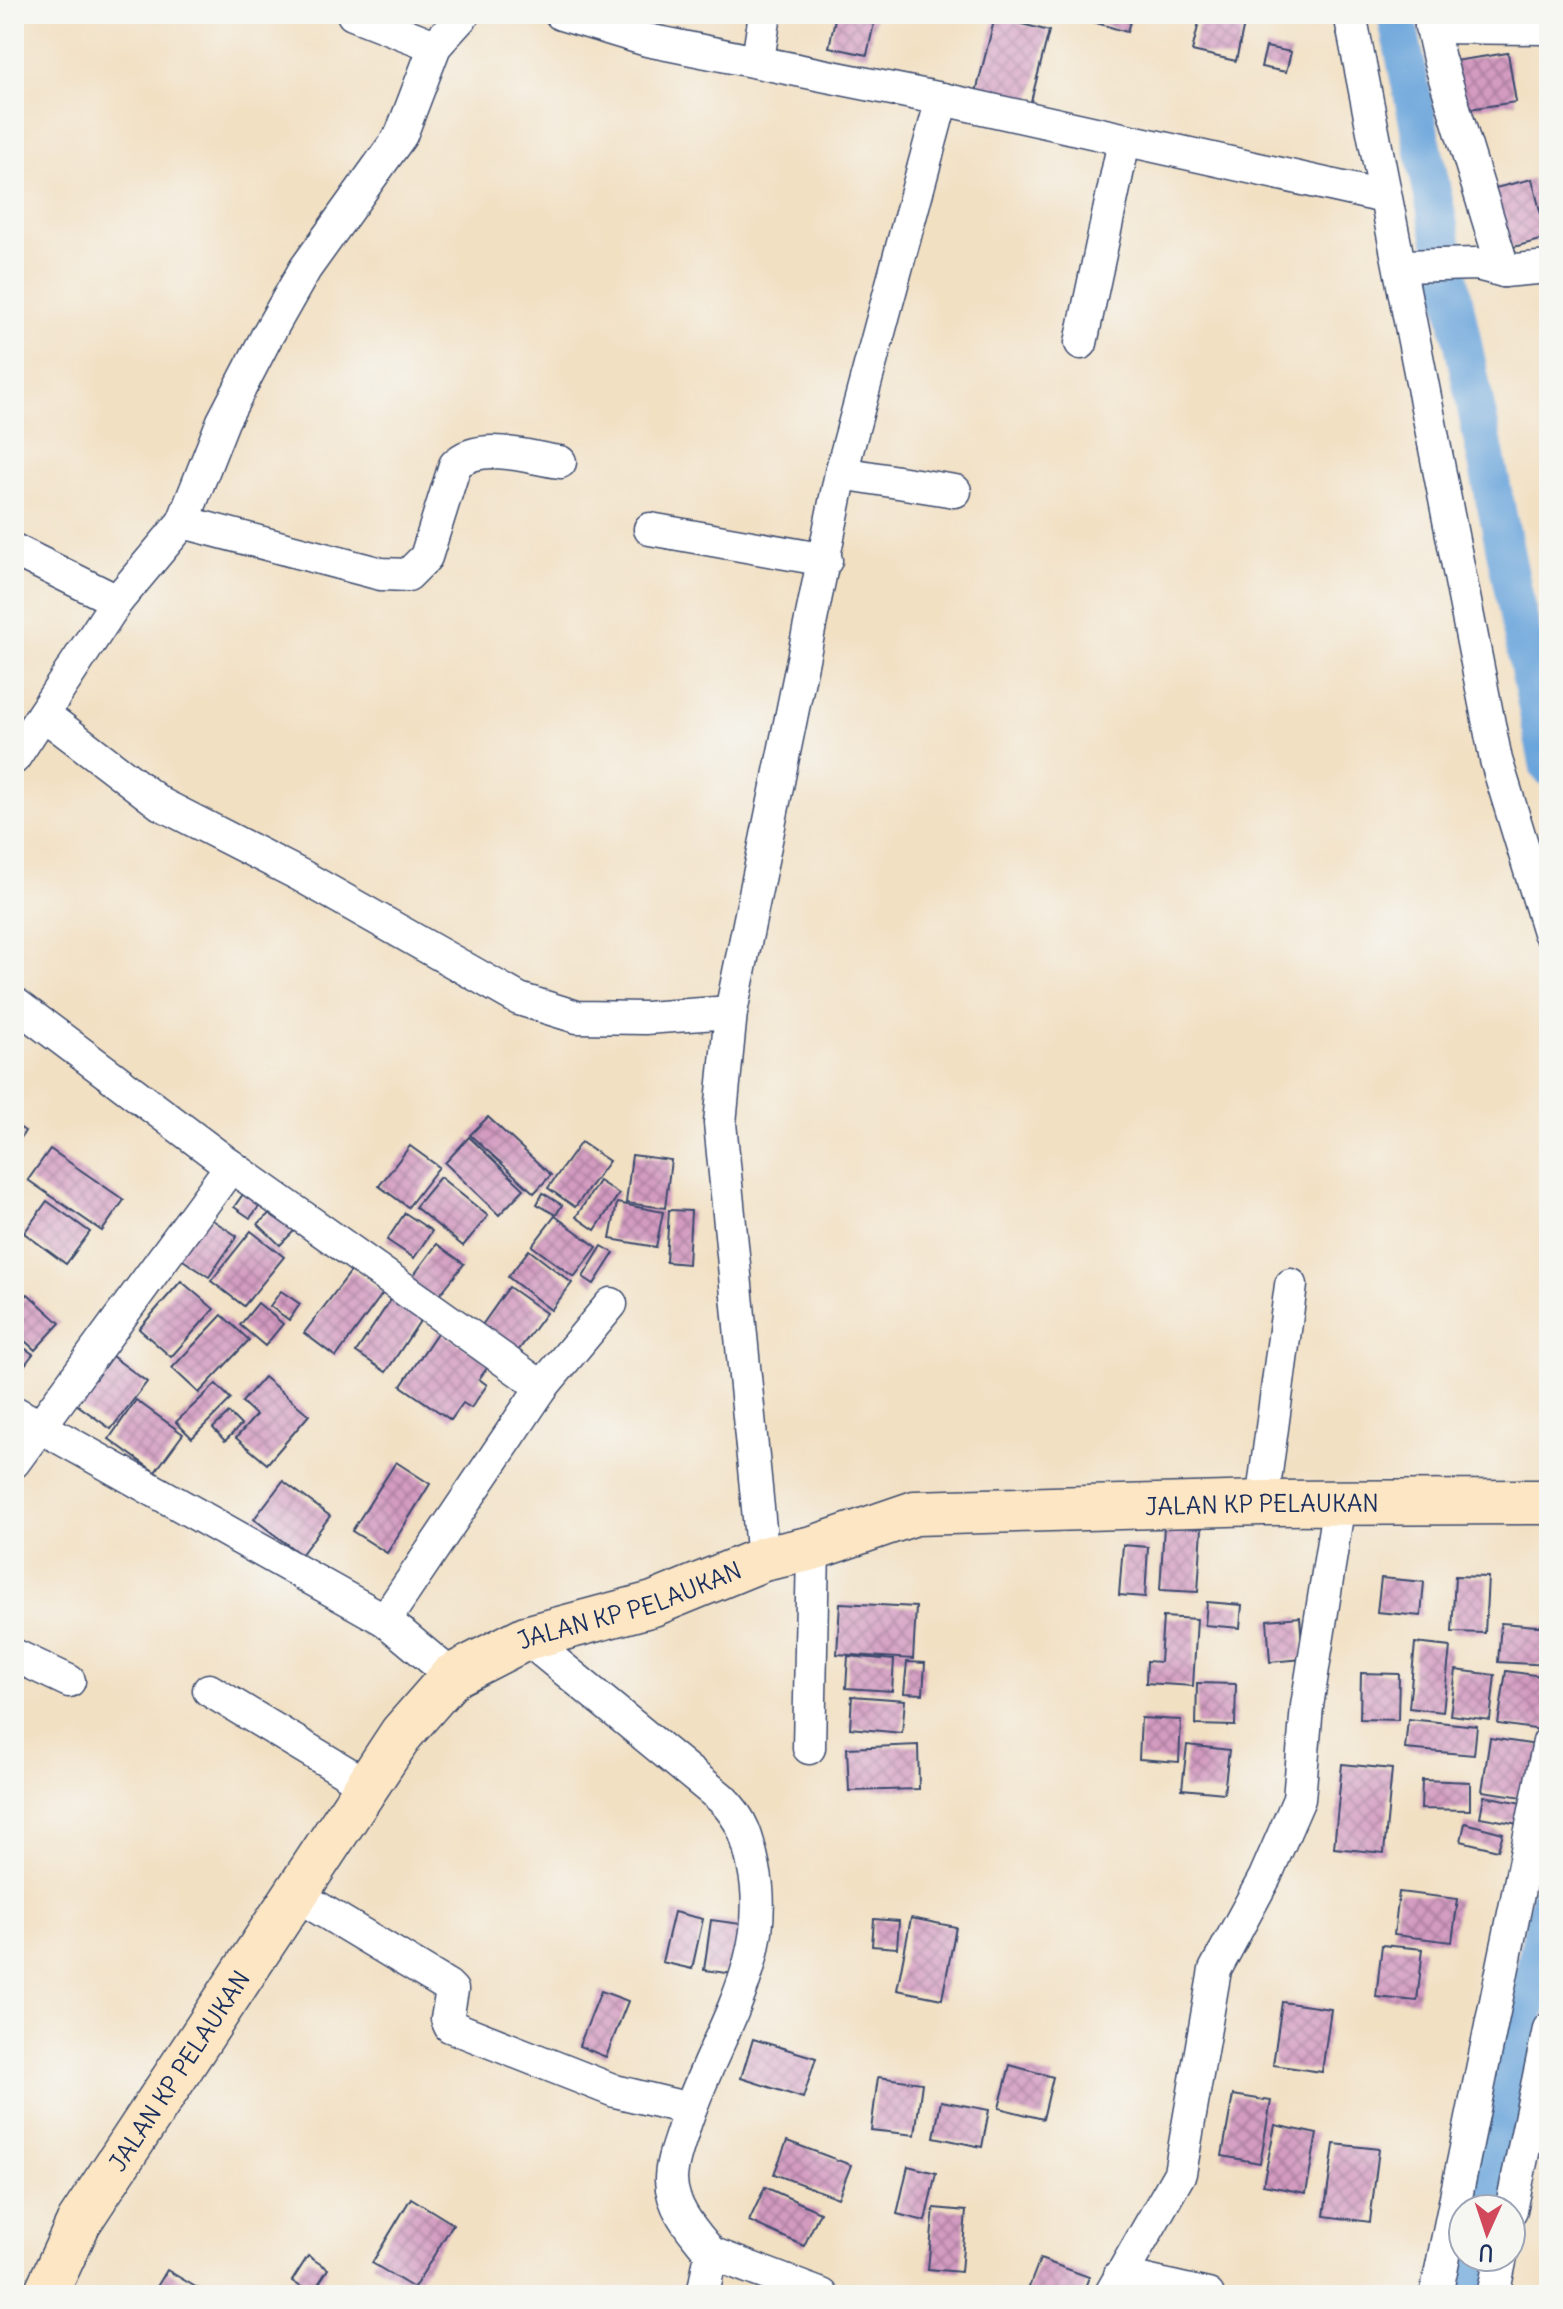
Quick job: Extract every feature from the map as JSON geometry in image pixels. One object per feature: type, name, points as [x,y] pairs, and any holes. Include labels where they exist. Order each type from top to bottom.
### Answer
[{"type":"street","points":[[353,14],[435,46]]},
{"type":"street","points":[[14,758],[117,601],[183,522],[223,421],[267,336],[305,269],[401,135],[435,46],[464,14]]},
{"type":"street","points":[[561,14],[647,40],[942,99],[1384,197]]},
{"type":"street","points":[[758,60],[765,14]]},
{"type":"street","points":[[1350,14],[1496,760],[1549,932]]},
{"type":"street","points":[[1490,268],[1430,21],[1549,28]]},
{"type":"street","points":[[763,1559],[720,1123],[731,1012],[826,560],[841,473],[942,99]]},
{"type":"street","points":[[1081,343],[1124,141]]},
{"type":"street","points":[[1401,266],[1549,267]]},
{"type":"street","points":[[183,522],[381,574],[408,575],[426,557],[455,465],[465,455],[485,451],[560,462]]},
{"type":"street","points":[[841,473],[955,491]]},
{"type":"street","points":[[650,529],[826,560]]},
{"type":"street","points":[[14,550],[117,601]]},
{"type":"street","points":[[43,714],[161,804],[300,875],[519,999],[577,1017],[645,1018],[731,1012]]},
{"type":"street","points":[[14,1003],[231,1166],[542,1387]]},
{"type":"street","points":[[14,1462],[27,1419],[231,1166]]},
{"type":"street","points":[[1262,1503],[1291,1285]]},
{"type":"street","points":[[385,1620],[542,1387],[611,1304]]},
{"type":"street","points":[[27,1419],[385,1620],[452,1676]]},
{"type":"street","name":"JALAN KP PELAUKAN","points":[[45,2295],[79,2222],[402,1733],[452,1676],[526,1638],[653,1604],[763,1559],[813,1548],[915,1513],[1262,1503],[1549,1502]]},
{"type":"street","points":[[1208,2295],[1115,2285],[1180,2173],[1215,1970],[1265,1877],[1299,1799],[1307,1706],[1339,1503]]},
{"type":"street","points":[[809,1748],[813,1548]]},
{"type":"street","points":[[526,1638],[721,1798],[738,1815],[748,1836],[758,1885],[753,1948],[735,2012],[690,2109],[673,2164],[671,2183],[683,2218],[711,2253],[822,2295]]},
{"type":"street","points":[[14,1655],[69,1681]]},
{"type":"street","points":[[209,1690],[367,1785]]},
{"type":"street","points":[[1436,2295],[1549,1742]]},
{"type":"street","points":[[295,1894],[448,1986],[452,1990],[447,2019],[450,2026],[615,2091],[690,2109]]},
{"type":"street","points":[[1515,2193],[1549,2029]]},
{"type":"street","points":[[703,2295],[711,2253]]},
{"type":"street","points":[[1493,2295],[1498,2273]]},
{"type":"building","points":[[836,14],[876,14],[867,55],[829,47]]},
{"type":"building","points":[[1066,14],[1132,14],[1127,32]]},
{"type":"building","points":[[1201,14],[1246,15],[1236,61],[1192,51]]},
{"type":"building","points":[[995,17],[1049,31],[1029,109],[975,96]]},
{"type":"building","points":[[1266,47],[1291,52],[1286,72],[1261,67]]},
{"type":"building","points":[[1508,53],[1516,102],[1462,110],[1454,61]]},
{"type":"building","points":[[1532,179],[1547,238],[1503,250],[1487,190]]},
{"type":"building","points":[[488,1117],[551,1175],[534,1193],[470,1135]]},
{"type":"building","points":[[14,1124],[25,1131],[14,1149]]},
{"type":"building","points":[[469,1137],[524,1189],[499,1215],[445,1163]]},
{"type":"building","points":[[581,1142],[609,1161],[575,1207],[548,1188]]},
{"type":"building","points":[[410,1146],[439,1167],[408,1207],[379,1186]]},
{"type":"building","points":[[50,1149],[124,1200],[102,1231],[28,1180]]},
{"type":"building","points":[[632,1155],[671,1160],[665,1208],[626,1203]]},
{"type":"building","points":[[440,1177],[488,1216],[463,1246],[415,1207]]},
{"type":"building","points":[[599,1181],[619,1194],[595,1230],[576,1217]]},
{"type":"building","points":[[246,1190],[263,1202],[250,1218],[234,1207]]},
{"type":"building","points":[[543,1193],[562,1205],[556,1215],[537,1204]]},
{"type":"building","points":[[47,1201],[90,1232],[66,1264],[24,1233]]},
{"type":"building","points":[[617,1203],[663,1212],[656,1247],[610,1239]]},
{"type":"building","points":[[273,1210],[294,1231],[280,1245],[258,1224]]},
{"type":"building","points":[[669,1210],[691,1211],[688,1264],[666,1262]]},
{"type":"building","points":[[202,1213],[237,1236],[209,1277],[175,1255]]},
{"type":"building","points":[[405,1213],[432,1231],[414,1258],[387,1240]]},
{"type":"building","points":[[555,1216],[597,1247],[574,1277],[532,1246]]},
{"type":"building","points":[[251,1231],[284,1257],[244,1306],[211,1281]]},
{"type":"building","points":[[437,1244],[464,1264],[433,1303],[407,1284]]},
{"type":"building","points":[[602,1246],[614,1253],[594,1284],[583,1277]]},
{"type":"building","points":[[529,1250],[572,1283],[551,1310],[508,1277]]},
{"type":"building","points":[[352,1270],[383,1293],[336,1357],[304,1333]]},
{"type":"building","points":[[181,1281],[214,1309],[171,1357],[139,1329]]},
{"type":"building","points":[[509,1287],[546,1313],[518,1351],[482,1325]]},
{"type":"building","points":[[281,1291],[300,1304],[289,1320],[270,1306]]},
{"type":"building","points":[[28,1294],[60,1323],[35,1350],[14,1331],[14,1309]]},
{"type":"building","points":[[392,1298],[422,1318],[386,1372],[356,1352]]},
{"type":"building","points":[[258,1303],[283,1324],[265,1346],[240,1325]]},
{"type":"building","points":[[222,1315],[249,1340],[199,1393],[172,1368]]},
{"type":"building","points":[[439,1330],[490,1364],[479,1379],[487,1385],[471,1408],[463,1403],[451,1420],[401,1386]]},
{"type":"building","points":[[14,1341],[33,1354],[14,1379]]},
{"type":"building","points":[[101,1348],[147,1382],[111,1429],[65,1396]]},
{"type":"building","points":[[264,1377],[309,1415],[267,1464],[236,1438],[256,1415],[242,1402]]},
{"type":"building","points":[[216,1384],[231,1399],[192,1438],[176,1422]]},
{"type":"building","points":[[136,1400],[183,1434],[155,1472],[109,1439]]},
{"type":"building","points":[[229,1413],[241,1425],[225,1441],[213,1428]]},
{"type":"building","points":[[396,1462],[430,1484],[387,1553],[352,1531]]},
{"type":"building","points":[[283,1481],[330,1516],[301,1555],[254,1519]]},
{"type":"building","points":[[1164,1526],[1202,1528],[1198,1592],[1160,1590]]},
{"type":"building","points":[[1123,1545],[1148,1547],[1145,1597],[1119,1595]]},
{"type":"building","points":[[1455,1576],[1488,1577],[1485,1633],[1452,1632]]},
{"type":"building","points":[[1381,1578],[1424,1582],[1421,1616],[1377,1612]]},
{"type":"building","points":[[1207,1602],[1242,1605],[1240,1628],[1205,1625]]},
{"type":"building","points":[[840,1603],[916,1607],[913,1659],[837,1654]]},
{"type":"building","points":[[1163,1617],[1197,1619],[1193,1686],[1146,1683],[1147,1661],[1160,1662]]},
{"type":"building","points":[[1300,1617],[1303,1659],[1270,1662],[1267,1620]]},
{"type":"building","points":[[1501,1623],[1549,1627],[1549,1665],[1498,1662]]},
{"type":"building","points":[[1415,1643],[1450,1647],[1443,1712],[1409,1708]]},
{"type":"building","points":[[848,1656],[894,1660],[892,1691],[846,1688]]},
{"type":"building","points":[[907,1662],[925,1663],[923,1694],[904,1693]]},
{"type":"building","points":[[1456,1670],[1495,1675],[1490,1720],[1450,1715]]},
{"type":"building","points":[[1506,1671],[1549,1677],[1549,1731],[1498,1724]]},
{"type":"building","points":[[1361,1673],[1399,1674],[1398,1720],[1360,1719]]},
{"type":"building","points":[[1197,1683],[1236,1684],[1235,1726],[1196,1725]]},
{"type":"building","points":[[852,1696],[905,1700],[902,1733],[850,1728]]},
{"type":"building","points":[[1141,1718],[1181,1720],[1179,1762],[1139,1759]]},
{"type":"building","points":[[1408,1719],[1477,1726],[1474,1755],[1405,1749]]},
{"type":"building","points":[[1490,1738],[1544,1746],[1537,1799],[1482,1791]]},
{"type":"building","points":[[918,1745],[919,1789],[849,1791],[847,1748]]},
{"type":"building","points":[[1187,1745],[1229,1750],[1224,1793],[1182,1789]]},
{"type":"building","points":[[1342,1764],[1392,1769],[1384,1853],[1334,1848]]},
{"type":"building","points":[[1422,1780],[1470,1782],[1470,1810],[1421,1809]]},
{"type":"building","points":[[1484,1796],[1528,1804],[1524,1825],[1480,1817]]},
{"type":"building","points":[[1465,1823],[1503,1833],[1498,1850],[1461,1841]]},
{"type":"building","points":[[1399,1892],[1458,1899],[1452,1942],[1394,1935]]},
{"type":"building","points":[[674,1912],[703,1919],[692,1969],[662,1962]]},
{"type":"building","points":[[911,1918],[956,1927],[942,1999],[897,1990]]},
{"type":"building","points":[[874,1919],[899,1921],[897,1948],[872,1946]]},
{"type":"building","points":[[711,1920],[741,1924],[734,1974],[704,1970]]},
{"type":"building","points":[[1382,1945],[1423,1949],[1417,2001],[1376,1997]]},
{"type":"building","points":[[601,1991],[628,2001],[606,2057],[579,2046]]},
{"type":"building","points":[[1282,2002],[1331,2009],[1322,2072],[1273,2065]]},
{"type":"building","points":[[753,2039],[816,2058],[803,2098],[741,2078]]},
{"type":"building","points":[[1010,2065],[1053,2077],[1043,2119],[999,2108]]},
{"type":"building","points":[[878,2077],[922,2083],[915,2135],[871,2130]]},
{"type":"building","points":[[1233,2095],[1271,2101],[1260,2163],[1222,2156]]},
{"type":"building","points":[[941,2101],[989,2110],[982,2147],[934,2137]]},
{"type":"building","points":[[1275,2125],[1317,2134],[1306,2193],[1263,2185]]},
{"type":"building","points":[[787,2141],[851,2165],[838,2198],[774,2174]]},
{"type":"building","points":[[1334,2144],[1379,2149],[1370,2222],[1324,2216]]},
{"type":"building","points":[[908,2166],[936,2173],[925,2221],[897,2214]]},
{"type":"building","points":[[765,2187],[820,2212],[804,2246],[749,2221]]},
{"type":"building","points":[[411,2198],[453,2224],[414,2288],[372,2263]]},
{"type":"building","points":[[934,2208],[966,2211],[961,2272],[928,2269]]},
{"type":"building","points":[[308,2256],[328,2269],[312,2294],[292,2281]]},
{"type":"building","points":[[1040,2259],[1089,2277],[1082,2295],[1026,2295]]},
{"type":"building","points":[[167,2270],[209,2295],[152,2295]]},
{"type":"waterway","points":[[1396,14],[1549,767]]},
{"type":"waterway","points":[[1488,2193],[1549,1899]]},
{"type":"waterway","points":[[1467,2295],[1472,2273]]}]
